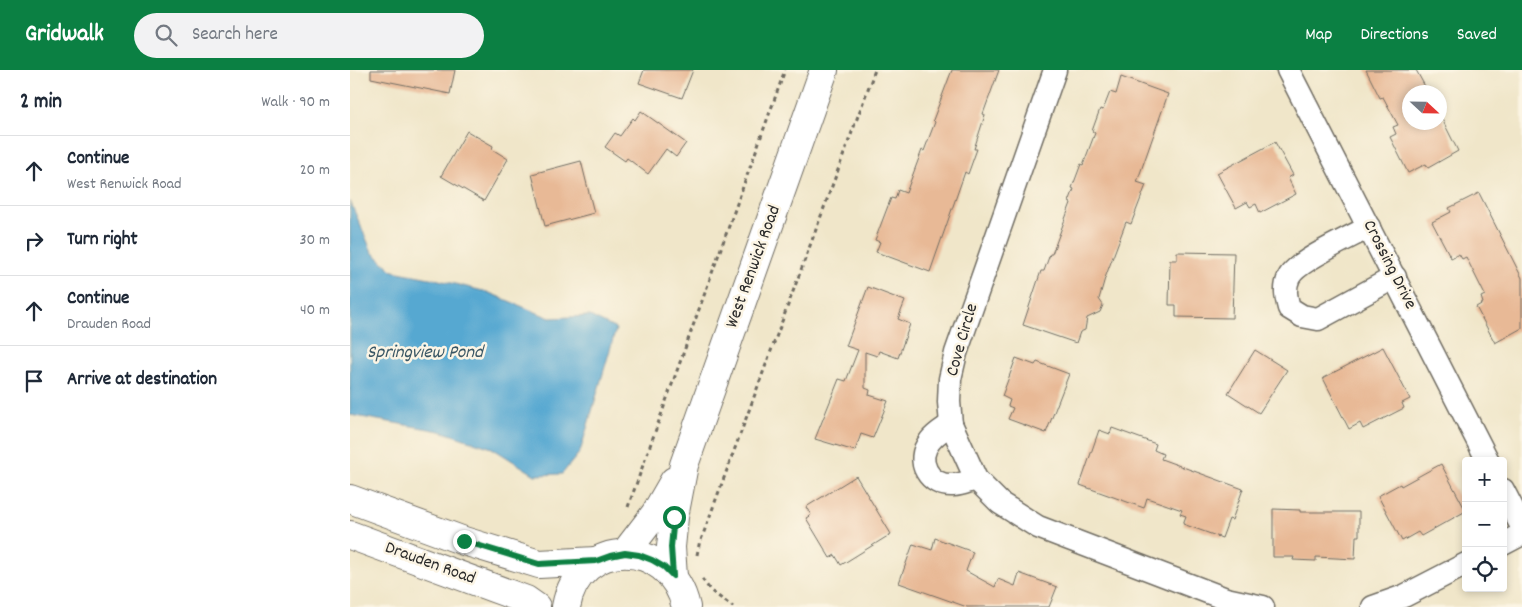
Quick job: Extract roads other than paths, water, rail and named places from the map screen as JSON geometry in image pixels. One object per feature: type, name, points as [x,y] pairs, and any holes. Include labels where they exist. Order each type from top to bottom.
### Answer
[{"type":"street","name":"West Renwick Road","points":[[673,576],[671,547],[674,517],[684,465],[824,70]]},
{"type":"street","name":"Cove Circle","points":[[1055,70],[956,353],[950,379],[949,402],[951,424],[976,479],[1000,502],[1038,527],[1226,598],[1263,607]]},
{"type":"street","name":"Crossing Drive","points":[[1288,70],[1486,457]]},
{"type":"street","points":[[1369,227],[1299,266],[1289,277],[1285,294],[1289,308],[1302,316],[1318,319],[1395,278]]},
{"type":"street","points":[[951,424],[930,440],[925,448],[922,458],[928,476],[937,483],[955,486],[976,479]]},
{"type":"street","name":"West Renwick Road","points":[[625,553],[654,514],[684,465]]},
{"type":"street","points":[[1507,498],[1522,527]]},
{"type":"street","name":"Drauden Road","points":[[350,499],[464,541],[539,564],[596,561]]},
{"type":"street","points":[[1507,542],[1522,534]]},
{"type":"street","name":"Drauden Road","points":[[350,535],[526,600],[536,607]]},
{"type":"street","points":[[566,607],[568,593],[580,575],[596,561],[625,553],[639,555],[664,567],[673,576],[682,591],[686,607]]},
{"type":"street","points":[[1373,607],[1404,596],[1462,566]]},
{"type":"water","name":"Springview Pond","points":[[350,201],[372,252],[393,271],[487,292],[550,318],[590,316],[616,329],[580,452],[562,474],[535,475],[492,448],[440,431],[350,415]]}]
